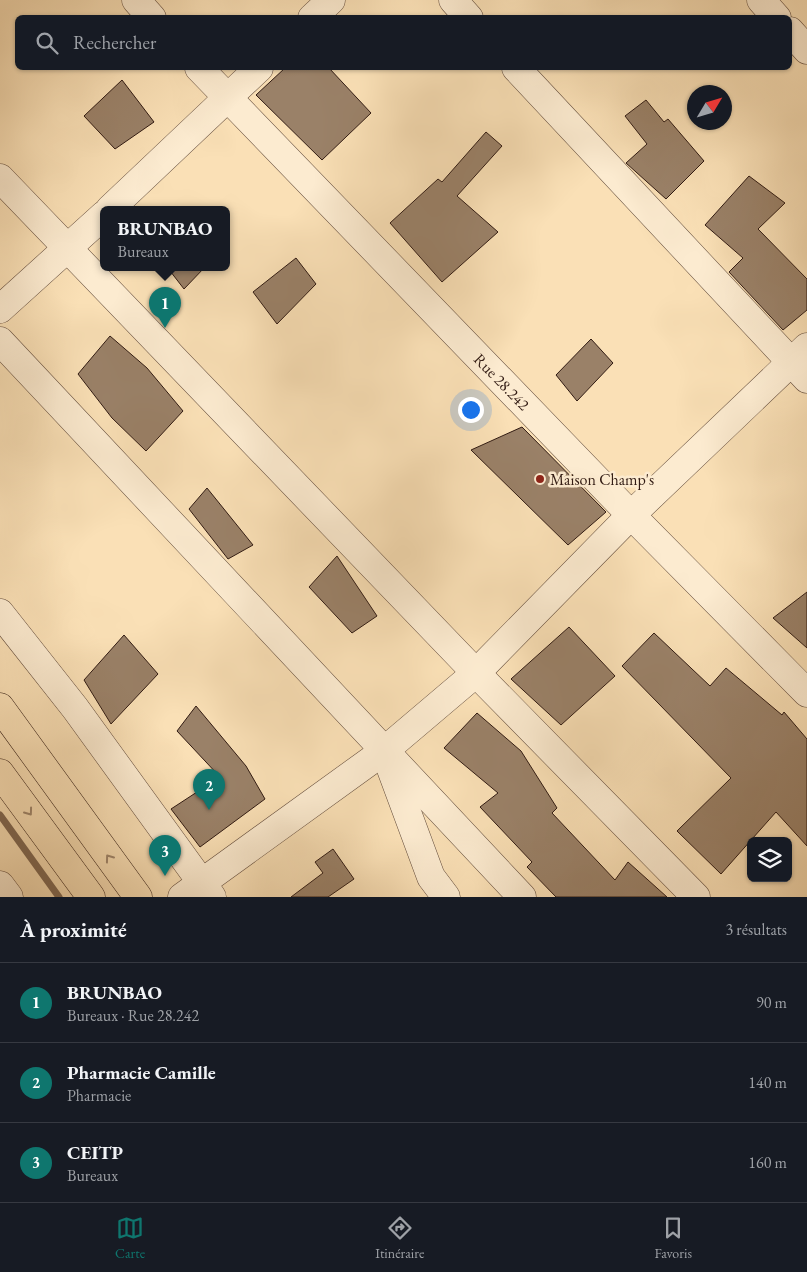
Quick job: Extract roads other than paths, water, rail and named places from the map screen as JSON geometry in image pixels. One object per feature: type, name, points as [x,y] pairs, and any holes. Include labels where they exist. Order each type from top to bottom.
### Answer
[{"type":"main road","points":[[0,707],[138,897]]},
{"type":"main road","points":[[0,773],[91,897]]},
{"type":"street","points":[[136,0],[149,15]]},
{"type":"street","points":[[315,15],[331,0]]},
{"type":"street","points":[[453,0],[466,15]]},
{"type":"street","points":[[761,0],[774,15]]},
{"type":"street","points":[[792,33],[807,50]]},
{"type":"street","name":"Rue 28.242","points":[[201,70],[631,515],[807,693]]},
{"type":"street","points":[[113,206],[257,70]]},
{"type":"street","points":[[0,613],[75,708],[199,892],[384,751],[476,673],[631,515],[801,363],[518,70]]},
{"type":"street","points":[[0,178],[476,673],[696,897]]},
{"type":"street","points":[[0,309],[100,219]]},
{"type":"street","points":[[0,341],[522,897]]},
{"type":"street","points":[[384,751],[431,877],[446,897]]},
{"type":"street","points":[[0,885],[9,897]]},
{"type":"waterway","points":[[0,815],[59,897]]},
{"type":"place","name":"BRUNBAO","points":[[165,328]]},
{"type":"place","name":"Maison Champ's","points":[[540,479]]},
{"type":"place","name":"Pharmacie Camille","points":[[209,810]]},
{"type":"place","name":"CEITP","points":[[165,876]]}]
